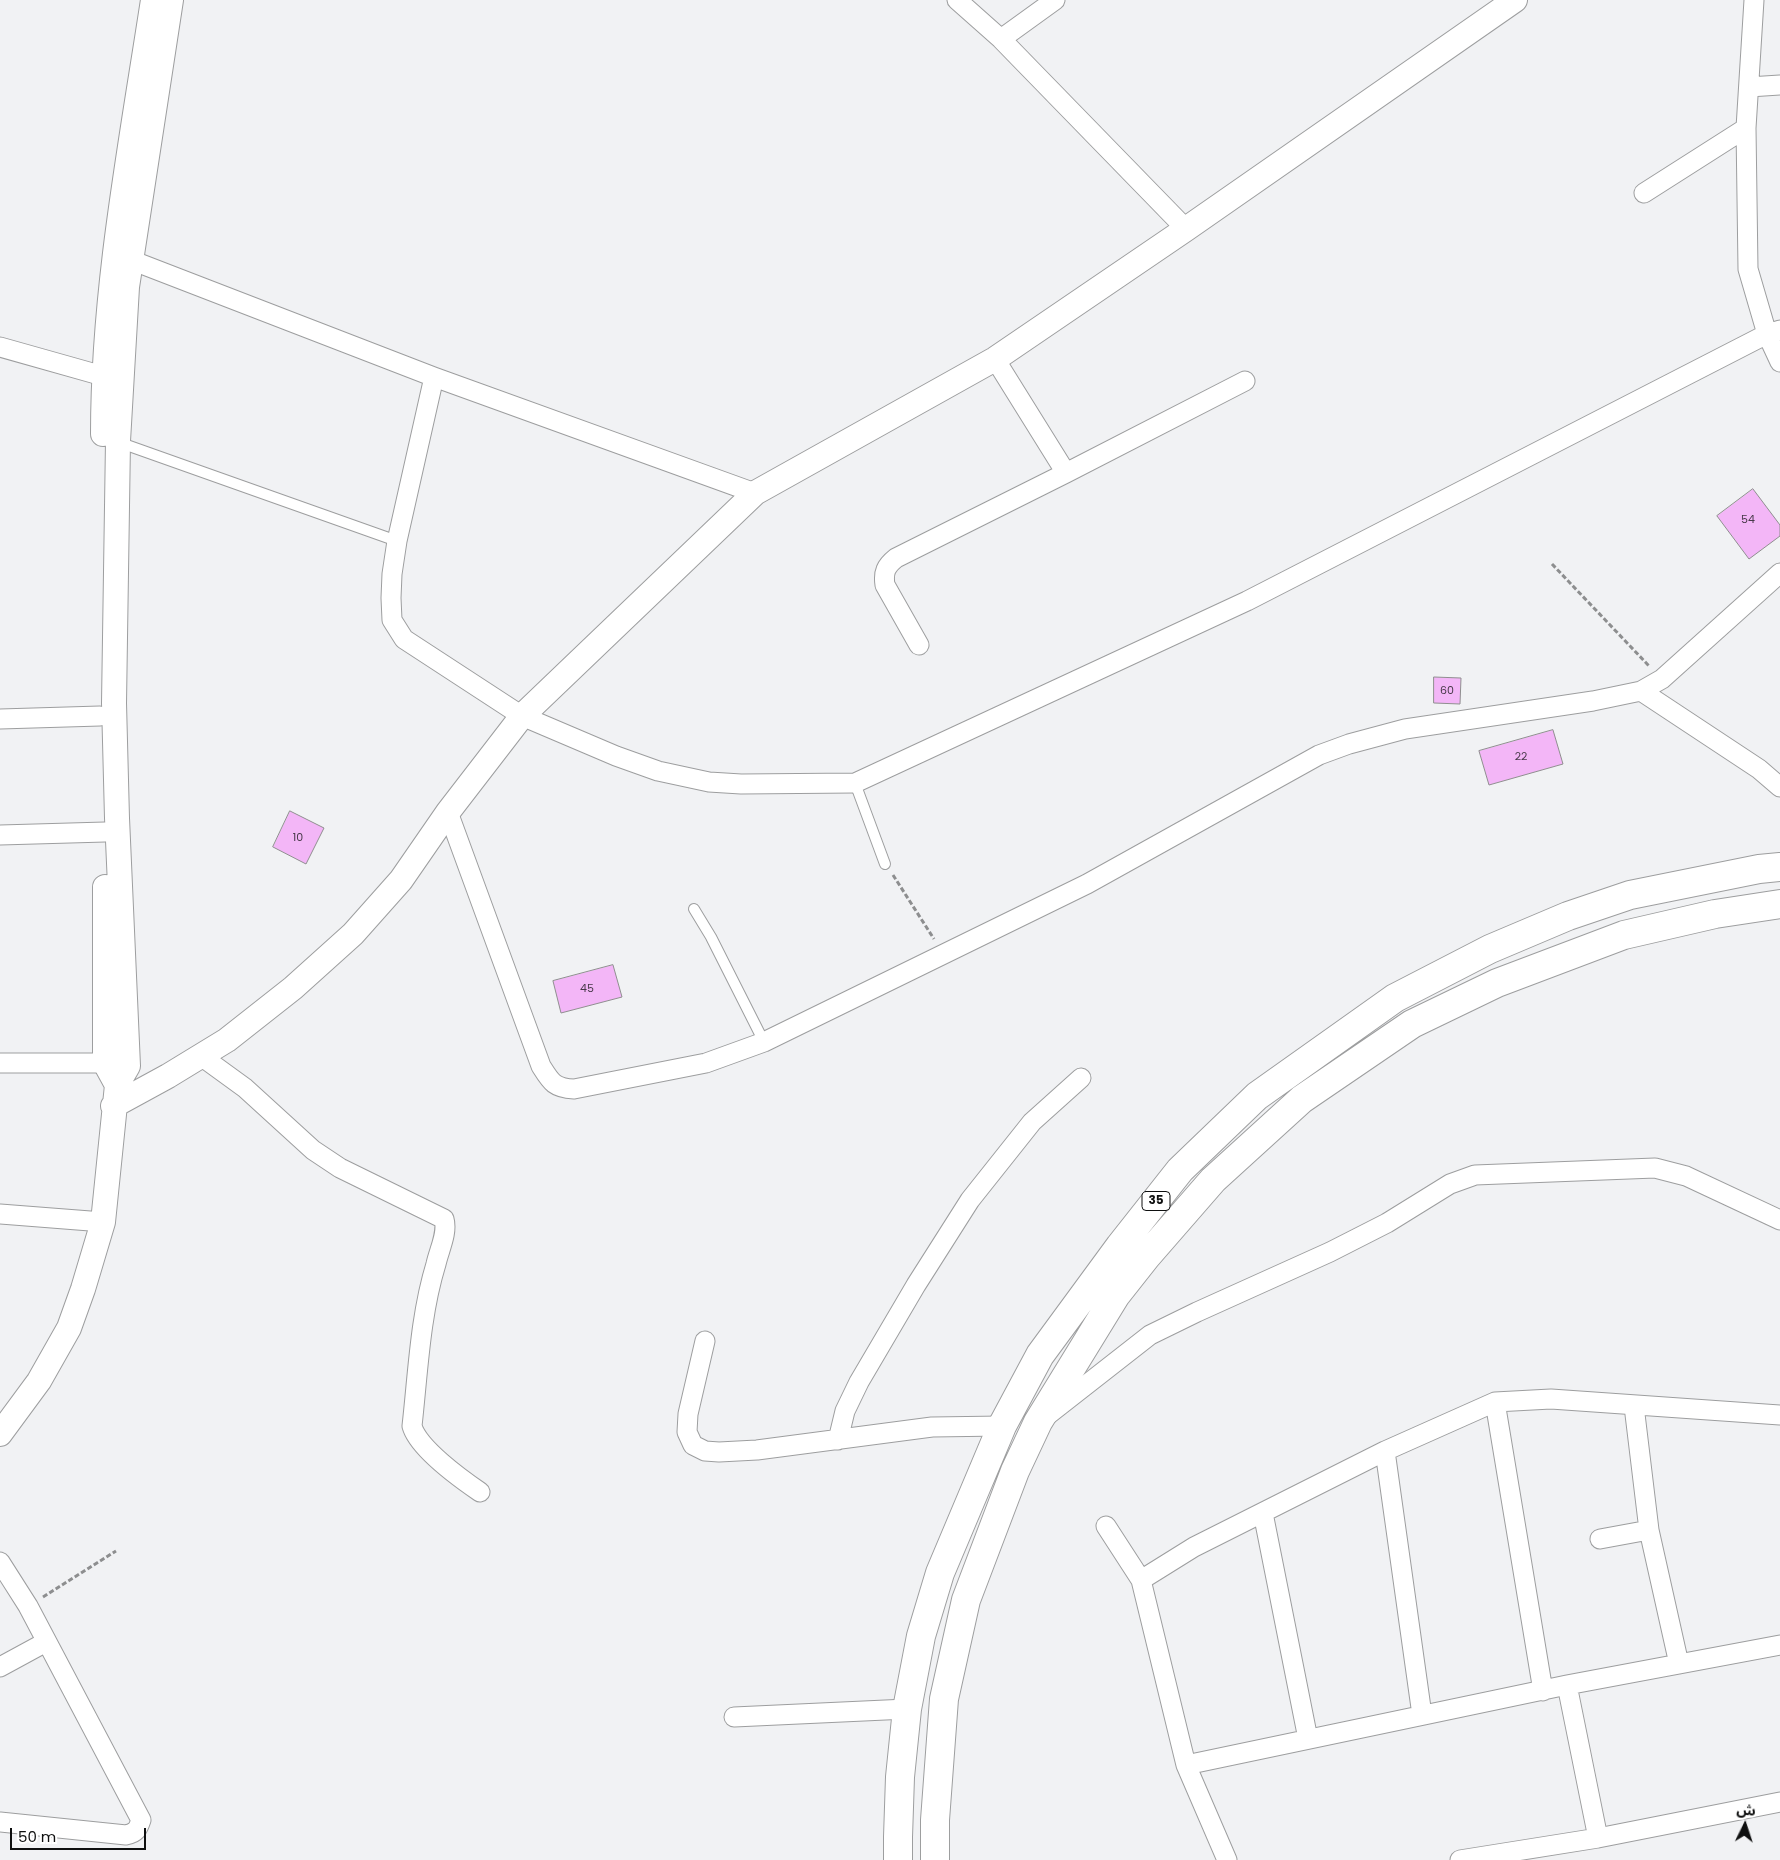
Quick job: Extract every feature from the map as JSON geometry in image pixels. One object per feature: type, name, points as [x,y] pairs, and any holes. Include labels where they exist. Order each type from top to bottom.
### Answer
[{"type":"highway","name":"35","points":[[898,1860],[900,1777],[906,1709],[921,1636],[940,1574],[1002,1426],[1040,1355],[1120,1246],[1180,1170],[1257,1096],[1395,998],[1490,949],[1568,916],[1630,895],[1759,869],[1780,867]]},
{"type":"highway","name":"35","points":[[935,1860],[935,1820],[944,1699],[966,1600],[1015,1471],[1038,1422],[1116,1295],[1146,1257],[1214,1180],[1302,1098],[1412,1024],[1497,983],[1624,935],[1715,914],[1780,904]]},
{"type":"street","points":[[119,1086],[105,1063],[105,832],[100,716],[112,377],[122,256],[153,0]]},
{"type":"street","points":[[122,256],[170,0]]},
{"type":"street","points":[[957,0],[1001,39],[1186,229]]},
{"type":"street","points":[[1001,39],[1055,0]]},
{"type":"street","points":[[119,1086],[201,1056],[227,1040],[265,1010],[353,934],[401,880],[448,812],[522,716],[755,493],[995,359],[1186,229],[1515,0]]},
{"type":"street","points":[[1754,0],[1746,128],[1748,269],[1774,332],[1780,362]]},
{"type":"street","points":[[1749,87],[1780,85]]},
{"type":"street","points":[[1644,193],[1746,128]]},
{"type":"street","points":[[122,256],[434,377],[755,493]]},
{"type":"street","points":[[434,377],[398,541],[392,582],[392,620],[404,639],[522,716],[616,756],[658,771],[709,782],[741,784],[855,782],[1246,601],[1774,332]]},
{"type":"street","points":[[0,348],[112,377]]},
{"type":"street","points":[[995,359],[1066,474]]},
{"type":"street","points":[[0,1434],[39,1381],[69,1328],[83,1289],[102,1222],[119,1086],[114,703],[118,441],[112,377]]},
{"type":"street","points":[[918,645],[885,585],[883,574],[888,564],[896,558],[1066,474],[1245,381]]},
{"type":"street","points":[[448,812],[541,1066],[550,1080],[557,1086],[574,1089],[706,1063],[764,1042],[1087,884],[1311,760],[1349,744],[1404,729],[1593,701],[1641,691],[1662,679],[1780,573]]},
{"type":"street","points":[[1641,691],[1751,764],[1780,787]]},
{"type":"street","points":[[0,719],[100,716]]},
{"type":"street","points":[[0,834],[105,832]]},
{"type":"street","points":[[201,1056],[246,1088],[312,1150],[340,1168],[444,1220],[446,1225],[432,1277],[426,1309],[412,1426],[414,1435],[420,1442],[458,1476],[480,1492]]},
{"type":"street","points":[[0,1063],[105,1063]]},
{"type":"street","points":[[838,1440],[845,1411],[859,1382],[916,1285],[970,1200],[1032,1122],[1081,1078]]},
{"type":"street","points":[[1038,1422],[1150,1335],[1196,1312],[1330,1252],[1387,1223],[1450,1184],[1475,1174],[1655,1168],[1686,1176],[1780,1220]]},
{"type":"street","points":[[0,1214],[102,1222]]},
{"type":"street","points":[[705,1341],[688,1414],[686,1432],[693,1445],[705,1451],[757,1450],[932,1427],[1002,1426]]},
{"type":"street","points":[[1141,1580],[1194,1547],[1263,1512],[1385,1451],[1495,1402],[1551,1399],[1780,1415]]},
{"type":"street","points":[[1495,1402],[1543,1691]]},
{"type":"street","points":[[1634,1406],[1649,1530],[1679,1664]]},
{"type":"street","points":[[1385,1451],[1422,1714]]},
{"type":"street","points":[[1263,1512],[1308,1738]]},
{"type":"street","points":[[1106,1526],[1141,1580],[1186,1765],[1227,1860]]},
{"type":"street","points":[[1600,1539],[1649,1530]]},
{"type":"street","points":[[0,1562],[28,1606],[141,1820],[139,1828],[134,1833],[126,1835],[0,1822]]},
{"type":"street","points":[[0,1667],[46,1642]]},
{"type":"street","points":[[1186,1765],[1422,1714],[1780,1644]]},
{"type":"street","points":[[1567,1685],[1598,1838]]},
{"type":"street","points":[[734,1717],[906,1709]]},
{"type":"street","points":[[1460,1860],[1535,1854],[1598,1838],[1780,1802]]},
{"type":"lane","points":[[118,441],[398,541]]},
{"type":"lane","points":[[855,782],[886,864]]},
{"type":"lane","points":[[694,909],[711,937],[764,1042]]},
{"type":"path","points":[[1552,564],[1662,679]]},
{"type":"path","points":[[886,864],[944,954]]},
{"type":"path","points":[[28,1606],[116,1551]]},
{"type":"building","points":[[1753,489],[1780,525],[1780,536],[1749,559],[1717,516]]},
{"type":"building","points":[[1434,677],[1461,678],[1460,704],[1434,703]]},
{"type":"building","points":[[1553,730],[1563,764],[1489,785],[1479,751]]},
{"type":"building","points":[[290,811],[324,828],[306,864],[273,847]]},
{"type":"building","points":[[613,965],[622,997],[561,1013],[553,981]]}]
